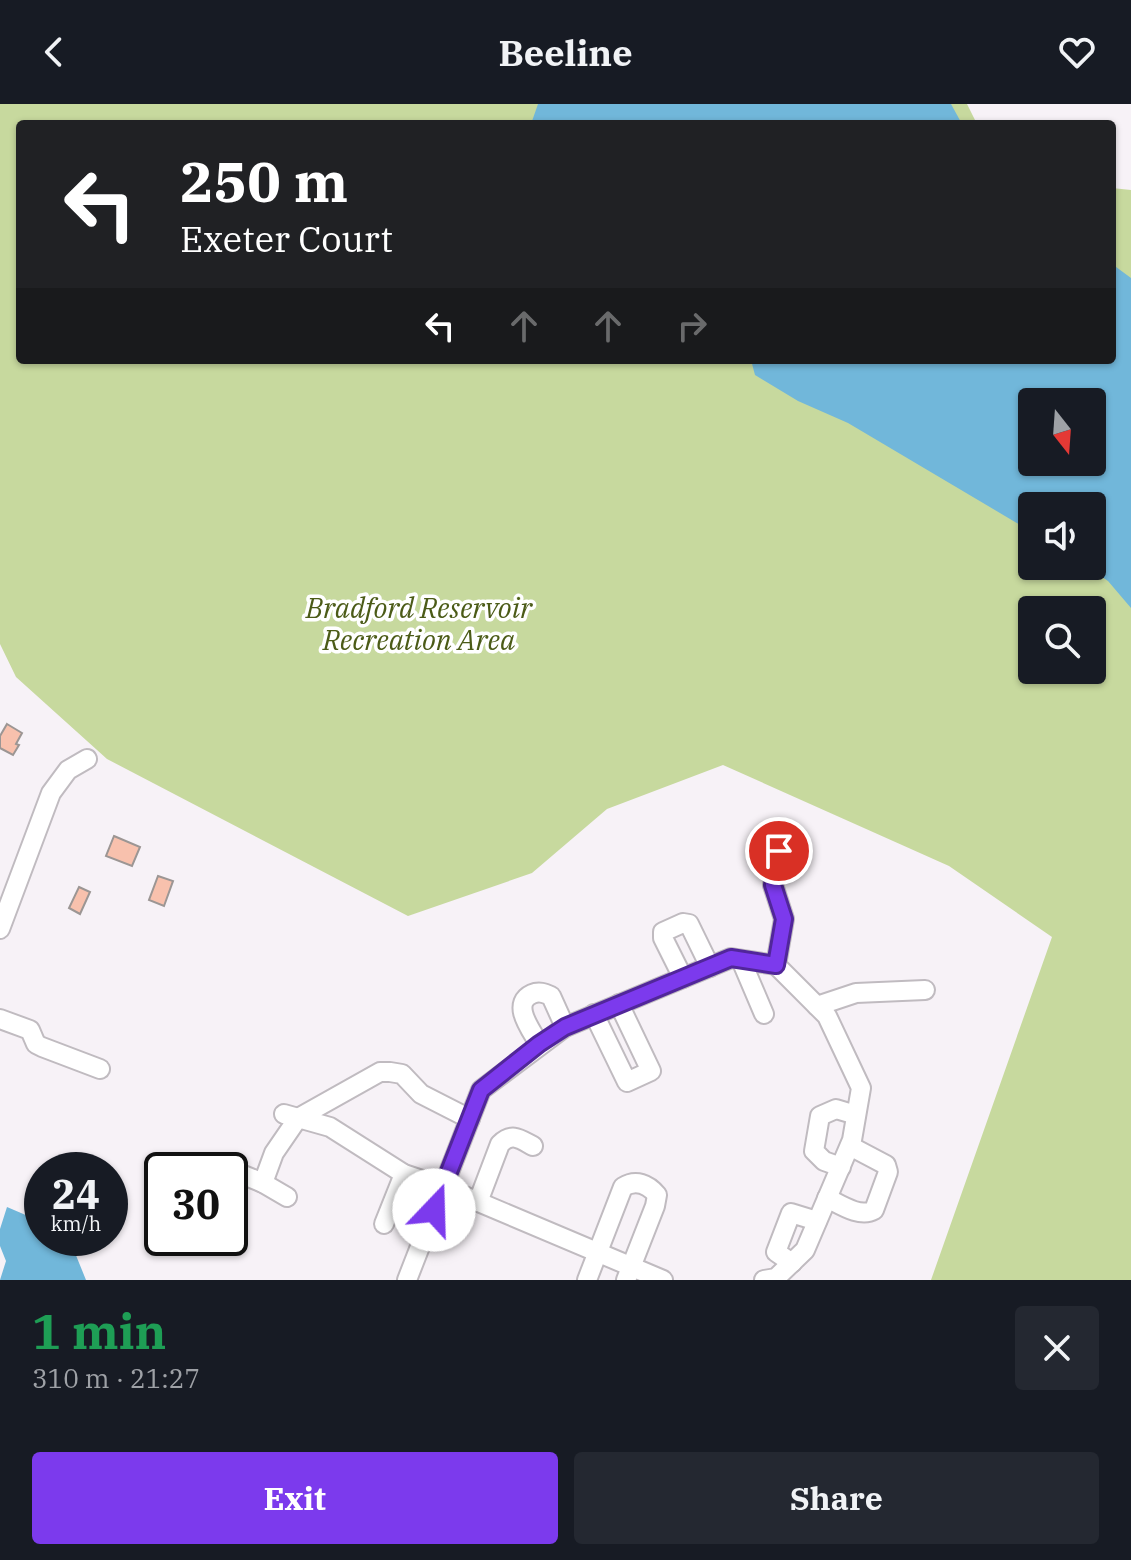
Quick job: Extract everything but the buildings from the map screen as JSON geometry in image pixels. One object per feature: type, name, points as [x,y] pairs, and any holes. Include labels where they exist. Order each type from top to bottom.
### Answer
[{"type":"street","points":[[0,929],[51,793],[68,770],[87,759]]},
{"type":"street","points":[[776,965],[784,919],[773,885],[779,851]]},
{"type":"street","points":[[683,978],[663,932],[683,923],[689,924],[710,967]]},
{"type":"street","points":[[407,1280],[481,1090],[565,1027],[731,958],[776,965],[827,1016],[861,1088],[850,1146],[805,1250],[772,1279]]},
{"type":"street","points":[[741,960],[764,1014]]},
{"type":"street","points":[[817,1006],[856,993],[925,990]]},
{"type":"street","points":[[539,1044],[522,1010],[528,996],[536,992],[551,996],[565,1027]]},
{"type":"street","points":[[594,1014],[627,1082],[651,1071],[619,1004]]},
{"type":"street","points":[[0,1019],[30,1030],[36,1044],[42,1047],[100,1069]]},
{"type":"street","points":[[263,1183],[291,1116],[380,1072],[402,1074],[421,1094],[470,1119]]},
{"type":"street","points":[[841,1167],[819,1158],[814,1151],[820,1116],[836,1109],[856,1115]]},
{"type":"street","points":[[291,1116],[330,1127],[404,1174],[443,1187],[597,1252],[628,1273],[663,1280]]},
{"type":"street","points":[[478,1202],[500,1144],[506,1137],[515,1137],[533,1146]]},
{"type":"street","points":[[827,1198],[861,1213],[874,1210],[888,1172],[886,1165],[850,1146]]},
{"type":"street","points":[[384,1224],[404,1174]]},
{"type":"street","points":[[248,1177],[287,1197]]},
{"type":"street","points":[[587,1280],[623,1187],[639,1182],[657,1195],[628,1273]]},
{"type":"street","points":[[792,1263],[776,1252],[791,1213],[817,1221]]},
{"type":"green space","name":"Bradford Reservoir Recreation Area","points":[[0,104],[967,104],[975,120],[16,120],[16,364],[1116,364],[1116,188],[1131,190],[1131,1280],[931,1280],[1052,937],[949,866],[723,765],[607,809],[532,873],[408,916],[107,759],[16,677],[0,644]]},
{"type":"water","points":[[538,104],[951,104],[960,120],[532,120]]},
{"type":"water","points":[[1116,267],[1131,278],[1131,608],[1106,580],[1106,492],[1018,492],[1018,524],[848,423],[798,401],[755,375],[752,364],[1116,364]]},
{"type":"water","points":[[7,1207],[24,1214],[24,1256],[76,1256],[86,1280],[0,1280],[6,1261],[0,1246],[0,1229]]},
{"type":"route","points":[[434,1210],[481,1090],[539,1044],[565,1027],[731,958],[776,965],[784,919],[773,885],[779,851]]}]
